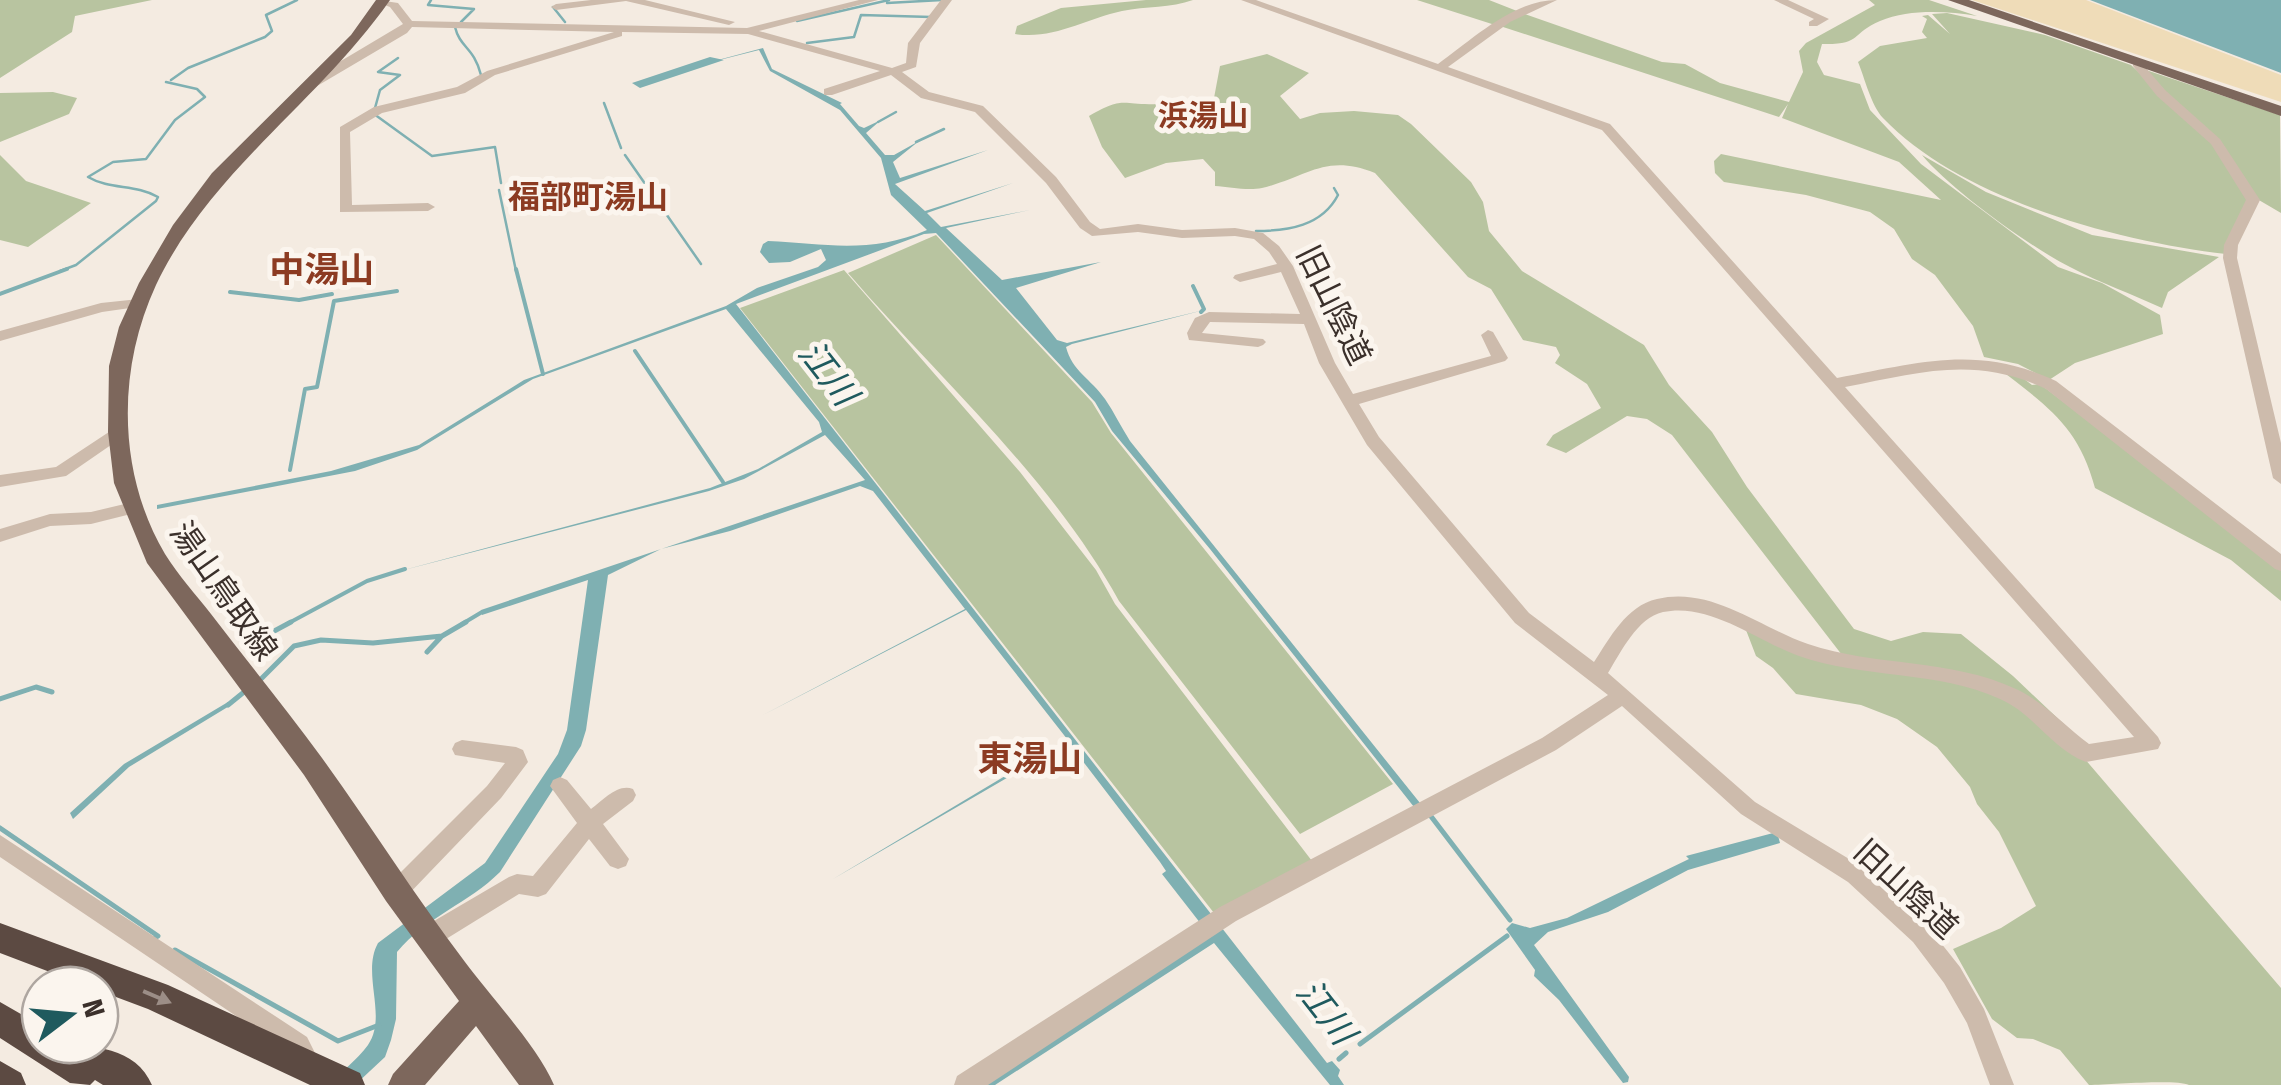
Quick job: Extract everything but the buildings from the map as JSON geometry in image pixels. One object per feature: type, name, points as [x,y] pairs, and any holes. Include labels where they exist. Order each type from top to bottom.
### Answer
[{"type":"highway","points":[[0,938],[156,996],[328,1076]]},
{"type":"highway","points":[[72,1065],[103,1085]]},
{"type":"highway","points":[[102,1065],[135,1085]]},
{"type":"highway","points":[[0,1078],[9,1085]]},
{"type":"main road","points":[[1956,0],[2281,111]]},
{"type":"main road","name":"湯山鳥取線","points":[[383,1],[364,28],[218,178],[182,225],[139,303],[119,366],[118,432],[125,483],[155,557],[313,767],[396,892],[538,1085]]},
{"type":"main road","points":[[404,1085],[477,1003]]},
{"type":"street","points":[[556,8],[622,0]]},
{"type":"street","points":[[631,0],[740,25],[757,37],[874,0]]},
{"type":"street","points":[[828,92],[912,65],[914,42],[948,4],[947,0]]},
{"type":"street","points":[[1246,0],[1606,126],[2150,742],[2086,752],[2013,696],[1984,683],[1945,672],[1809,652],[1696,604],[1660,605],[1639,615],[1596,673]]},
{"type":"street","points":[[1440,68],[1506,20],[1552,0]]},
{"type":"street","points":[[1779,0],[1823,19],[1813,24]]},
{"type":"street","points":[[307,86],[410,24],[394,5],[383,1]]},
{"type":"street","name":"旧山陰道","points":[[410,24],[630,28],[757,37],[894,72],[925,95],[966,104],[989,116],[1011,144],[1051,180],[1090,230],[1105,233],[1138,228],[1209,235],[1248,232],[1267,242],[1286,266],[1308,319],[1373,442],[1522,618],[1623,694],[1748,808],[1856,876],[1921,935],[1976,1017],[2002,1085]]},
{"type":"street","points":[[428,207],[345,209],[344,130],[378,110],[461,90],[491,73],[630,28]]},
{"type":"street","points":[[2137,64],[2162,94],[2216,142],[2253,200],[2231,245],[2230,258],[2281,478]]},
{"type":"street","points":[[1240,278],[1286,266]]},
{"type":"street","points":[[0,336],[102,308],[139,303]]},
{"type":"street","points":[[1258,342],[1207,341],[1194,337],[1194,332],[1202,319],[1209,317],[1308,319]]},
{"type":"street","points":[[1349,401],[1500,358],[1488,335]]},
{"type":"street","points":[[1834,384],[1981,361],[2014,366],[2051,385],[2281,564]]},
{"type":"street","points":[[0,481],[60,472],[118,432]]},
{"type":"street","points":[[0,536],[50,520],[91,518],[134,508]]},
{"type":"street","points":[[966,1085],[1228,914],[1549,744],[1623,694]]},
{"type":"street","points":[[396,892],[494,792],[518,762],[516,756],[462,748]]},
{"type":"street","points":[[560,786],[618,859]]},
{"type":"street","points":[[430,936],[516,884],[538,886],[589,823],[626,795]]},
{"type":"street","points":[[0,846],[299,1045],[328,1076]]},
{"type":"green space","points":[[0,0],[152,0],[75,16],[72,32],[0,78]]},
{"type":"green space","points":[[1193,0],[1122,11],[1043,34],[1015,34],[1017,26],[1061,8]]},
{"type":"green space","points":[[1417,0],[1489,0],[1517,11],[1495,25]]},
{"type":"green space","points":[[1869,0],[1929,0],[1977,16],[1928,12],[1880,21],[1850,41],[1822,44],[1817,62],[1824,75],[1860,84],[1870,110],[1921,164],[2058,267],[2102,283],[2160,315],[2163,334],[2075,363],[2049,380],[2018,364],[1984,357],[1973,326],[1935,275],[1912,259],[1894,229],[1870,212],[1806,195],[1724,182],[1715,173],[1714,161],[1721,154],[1941,200],[1899,162],[1782,118],[1788,104],[1779,117],[1500,26],[1522,13],[1662,62],[1685,64],[1720,83],[1789,102],[1803,72],[1799,51],[1806,43],[1875,5]]},
{"type":"green space","points":[[1947,13],[2045,35],[2131,65],[2209,137],[2247,199],[2226,254],[2138,239],[2043,212],[1954,172],[1915,147],[1879,113],[1858,62],[1880,46],[1927,38],[1922,32],[1927,19],[1922,16],[1928,15],[1950,34],[1932,14]]},
{"type":"green space","points":[[1267,54],[1309,73],[1280,96],[1300,119],[1320,113],[1354,111],[1398,115],[1411,124],[1471,182],[1483,202],[1489,231],[1522,271],[1644,345],[1669,385],[1712,432],[1747,487],[1854,629],[1891,641],[1923,632],[1961,634],[2013,676],[2088,747],[2034,704],[1950,670],[1842,655],[1672,435],[1647,419],[1627,416],[1566,453],[1546,445],[1553,435],[1601,408],[1587,384],[1555,363],[1560,355],[1556,347],[1523,340],[1491,289],[1468,277],[1375,173],[1358,167],[1329,166],[1262,188],[1238,188],[1215,186],[1215,172],[1203,159],[1166,163],[1125,178],[1102,147],[1089,116],[1118,104],[1214,98],[1220,66]]},
{"type":"green space","points":[[2146,70],[2280,115],[2281,213],[2252,196],[2230,162]]},
{"type":"green space","points":[[53,92],[77,98],[69,114],[0,142],[0,93]]},
{"type":"green space","points":[[0,155],[26,181],[91,203],[28,247],[0,240]]},
{"type":"green space","points":[[1922,155],[1986,192],[2092,235],[2219,257],[2168,292],[2162,308],[2081,273],[2034,246],[1971,200]]},
{"type":"green space","points":[[936,235],[1092,402],[1111,433],[1393,784],[1300,834],[1119,601],[1061,512],[992,430],[848,273]]},
{"type":"green space","points":[[844,270],[1020,472],[1096,570],[1115,604],[1312,861],[1214,913],[740,308]]},
{"type":"green space","points":[[1996,366],[2015,372],[2032,385],[2040,384],[2281,568],[2281,601],[2231,560],[2095,488],[2079,448],[2058,418]]},
{"type":"green space","points":[[1746,630],[1781,645],[1926,672],[2008,697],[2084,758],[2281,988],[2281,1085],[2089,1085],[2060,1050],[2033,1039],[2017,1038],[1992,1019],[1953,949],[2001,928],[2036,906],[1999,832],[1977,804],[1970,787],[1937,747],[1897,719],[1861,705],[1796,694],[1773,668],[1756,656]]},
{"type":"sand","points":[[1972,0],[2086,0],[2281,75],[2281,102]]},
{"type":"water","points":[[2090,0],[2281,0],[2281,73]]},
{"type":"water","points":[[763,48],[772,69],[842,103],[859,126],[864,128],[881,120],[866,133],[885,155],[894,155],[919,141],[893,162],[900,178],[988,150],[895,184],[925,211],[1013,183],[927,213],[941,227],[1030,210],[946,228],[1002,280],[1101,262],[1016,288],[1057,340],[1067,343],[1204,310],[1066,347],[1130,441],[1420,803],[1414,807],[1112,431],[1095,402],[936,233],[924,234],[736,304],[1327,1063],[1332,1061],[1340,1070],[1338,1076],[1344,1085],[1330,1085],[1214,943],[995,1085],[981,1085],[1208,933],[1162,874],[1166,871],[1160,862],[1075,751],[1043,757],[833,879],[1040,755],[1055,753],[1071,744],[966,610],[759,717],[965,609],[873,491],[860,486],[730,531],[662,549],[865,480],[825,435],[744,479],[709,491],[400,571],[710,488],[758,469],[822,432],[819,422],[726,309],[533,379],[417,450],[355,471],[157,509],[157,505],[331,471],[419,445],[524,380],[726,306],[757,288],[818,267],[826,260],[821,249],[790,262],[769,263],[760,252],[768,241],[867,245],[927,230],[891,195],[881,158],[840,110],[770,71],[759,50],[684,69]]},
{"type":"water","points":[[661,549],[608,575],[581,746],[500,872],[421,929],[397,952],[396,1019],[385,1057],[355,1085],[328,1085],[364,1050],[373,1034],[376,1021],[372,968],[378,943],[485,863],[558,754],[567,730],[588,580],[482,615],[481,610]]},
{"type":"water","points":[[228,702],[231,705],[129,767],[73,819],[70,813],[124,764]]},
{"type":"water","points":[[1777,832],[1780,843],[1688,870],[1608,912],[1548,932],[1534,945],[1629,1077],[1623,1083],[1559,1000],[1534,976],[1535,970],[1506,929],[1512,923],[1530,928],[1567,918],[1689,859],[1686,856]]},
{"type":"waterway","points":[[171,80],[188,68],[265,37],[272,31],[266,15],[297,0]]},
{"type":"waterway","name":"江川","points":[[431,0],[428,5],[474,9],[461,22]]},
{"type":"waterway","points":[[797,21],[889,0]]},
{"type":"waterway","points":[[887,3],[942,0]]},
{"type":"waterway","points":[[553,7],[565,22]]},
{"type":"waterway","points":[[807,43],[854,37],[861,15],[931,17]]},
{"type":"waterway","name":"江川","points":[[455,27],[481,75]]},
{"type":"waterway","points":[[375,108],[380,90],[400,75],[378,72],[398,58]]},
{"type":"waterway","name":"江川","points":[[640,83],[716,60]]},
{"type":"waterway","points":[[60,271],[76,265],[156,201],[158,197],[150,193],[88,177],[113,162],[146,159],[175,120],[205,97],[197,89],[166,82]]},
{"type":"waterway","points":[[604,103],[621,148]]},
{"type":"waterway","points":[[878,122],[896,112]]},
{"type":"waterway","points":[[374,114],[432,156],[495,147],[501,183]]},
{"type":"waterway","points":[[916,142],[944,129]]},
{"type":"waterway","points":[[625,155],[701,264]]},
{"type":"waterway","points":[[1256,231],[1292,228],[1313,220],[1338,195],[1334,188]]},
{"type":"waterway","points":[[499,190],[516,271]]},
{"type":"waterway","points":[[0,294],[67,269]]},
{"type":"waterway","points":[[516,269],[543,374]]},
{"type":"waterway","points":[[1193,286],[1204,309],[1201,312]]},
{"type":"waterway","points":[[290,470],[305,389],[317,387],[334,301],[397,291]]},
{"type":"waterway","points":[[230,292],[299,300],[332,294]]},
{"type":"waterway","points":[[635,351],[723,482]]},
{"type":"waterway","points":[[287,624],[367,581],[405,569]]},
{"type":"waterway","points":[[462,624],[482,612]]},
{"type":"waterway","points":[[228,616],[234,624]]},
{"type":"waterway","points":[[232,622],[248,645],[291,622]]},
{"type":"waterway","points":[[260,680],[294,646],[321,640],[373,643],[442,636],[466,622]]},
{"type":"waterway","points":[[427,652],[441,637]]},
{"type":"waterway","points":[[0,699],[36,687],[52,692]]},
{"type":"waterway","points":[[228,705],[244,692]]},
{"type":"waterway","points":[[1430,815],[1510,920]]},
{"type":"waterway","points":[[0,828],[158,936],[155,938]]},
{"type":"waterway","points":[[1360,1044],[1507,936]]},
{"type":"waterway","points":[[175,950],[338,1041],[379,1025]]},
{"type":"waterway","points":[[1339,1059],[1346,1053]]},
{"type":"district","name":"浜湯山","points":[[1203,116]]},
{"type":"district","name":"福部町湯山","points":[[588,197]]},
{"type":"district","name":"中湯山","points":[[322,270]]},
{"type":"district","name":"東湯山","points":[[1030,759]]}]
